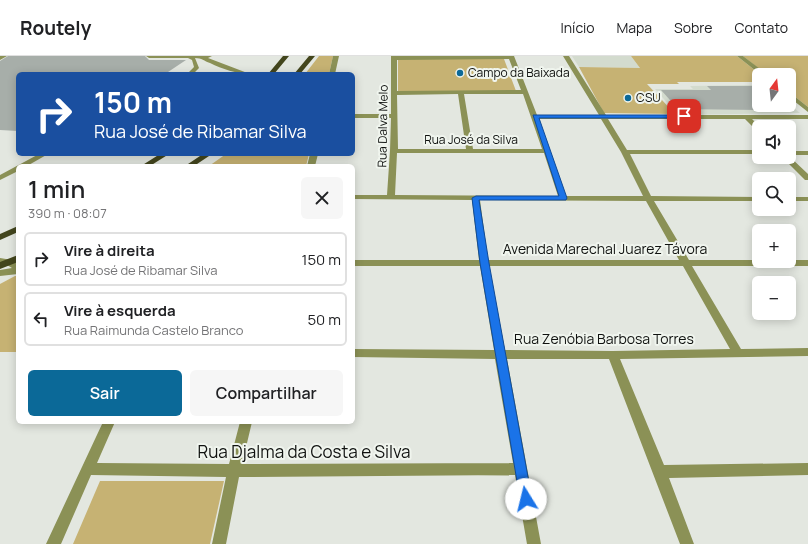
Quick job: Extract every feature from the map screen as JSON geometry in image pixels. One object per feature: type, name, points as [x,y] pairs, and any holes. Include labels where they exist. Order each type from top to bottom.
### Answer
[{"type":"main road","points":[[273,72],[286,56]]},
{"type":"main road","points":[[300,72],[312,56]]},
{"type":"main road","points":[[148,164],[162,156]]},
{"type":"main road","points":[[192,164],[205,156]]},
{"type":"main road","points":[[0,237],[16,230]]},
{"type":"main road","points":[[0,266],[9,260]]},
{"type":"street","points":[[0,58],[4,56]]},
{"type":"street","points":[[149,56],[206,57],[211,62],[241,72]]},
{"type":"street","points":[[332,72],[336,56]]},
{"type":"street","points":[[394,57],[511,56],[526,92],[563,198]]},
{"type":"street","points":[[566,56],[624,152],[649,199],[737,352]]},
{"type":"street","points":[[740,56],[756,68]]},
{"type":"street","points":[[190,57],[194,59],[197,68],[192,72]]},
{"type":"street","name":"Rua Dalva Melo","points":[[391,196],[394,151],[394,57]]},
{"type":"street","points":[[395,93],[526,92]]},
{"type":"street","points":[[461,93],[470,151]]},
{"type":"street","points":[[796,100],[808,110]]},
{"type":"street","points":[[355,116],[394,116]]},
{"type":"street","points":[[746,116],[752,122]]},
{"type":"street","points":[[535,117],[808,117]]},
{"type":"street","name":"Rua José da Silva","points":[[394,151],[547,151]]},
{"type":"street","points":[[624,152],[752,152]]},
{"type":"street","points":[[796,153],[808,153]]},
{"type":"street","points":[[26,164],[40,156]]},
{"type":"street","points":[[793,164],[808,178]]},
{"type":"street","points":[[0,178],[16,169]]},
{"type":"street","points":[[355,197],[752,199]]},
{"type":"street","points":[[476,198],[484,263],[534,544]]},
{"type":"street","points":[[796,199],[808,199]]},
{"type":"street","name":"Avenida Marechal Juarez Távora","points":[[355,263],[808,263]]},
{"type":"street","points":[[0,273],[16,269]]},
{"type":"street","name":"Rua Zenóbia Barbosa Torres","points":[[355,353],[613,355],[808,352]]},
{"type":"street","points":[[613,355],[687,544]]},
{"type":"street","points":[[53,544],[86,469],[108,424]]},
{"type":"street","points":[[219,544],[246,424]]},
{"type":"street","name":"Rua Djalma da Costa e Silva","points":[[86,469],[234,471],[521,469]]},
{"type":"street","points":[[660,472],[808,469]]},
{"type":"shaded area","points":[[319,56],[333,56],[329,72],[307,72]]},
{"type":"shaded area","points":[[572,56],[631,56],[640,68],[579,67]]},
{"type":"shaded area","name":"CSU","points":[[631,56],[737,56],[752,68],[752,82],[677,82],[679,84],[647,84],[675,114],[604,113],[579,67],[640,68]]},
{"type":"shaded area","points":[[743,56],[808,56],[808,107],[796,98],[796,68],[758,68]]},
{"type":"shaded area","points":[[398,59],[504,59],[516,91],[398,92]]},
{"type":"shaded area","points":[[752,85],[752,112],[796,112],[796,110],[800,113],[678,115],[655,89],[693,89],[690,86]]},
{"type":"shaded area","points":[[223,156],[308,156],[306,164],[212,164]]},
{"type":"shaded area","points":[[16,276],[16,352],[0,352],[0,284]]},
{"type":"shaded area","points":[[100,481],[224,481],[210,544],[73,544]]},
{"type":"building","points":[[8,56],[145,56],[149,60],[186,60],[168,72],[16,72],[16,131],[0,130],[0,61]]},
{"type":"building","points":[[707,86],[752,86],[752,110],[678,109],[661,90],[711,90]]},
{"type":"place","name":"Campo da Baixada","points":[[460,73]]},
{"type":"place","name":"CSU","points":[[628,98]]},
{"type":"route","points":[[526,499],[484,263],[476,198],[563,198],[535,117],[684,116]]}]
